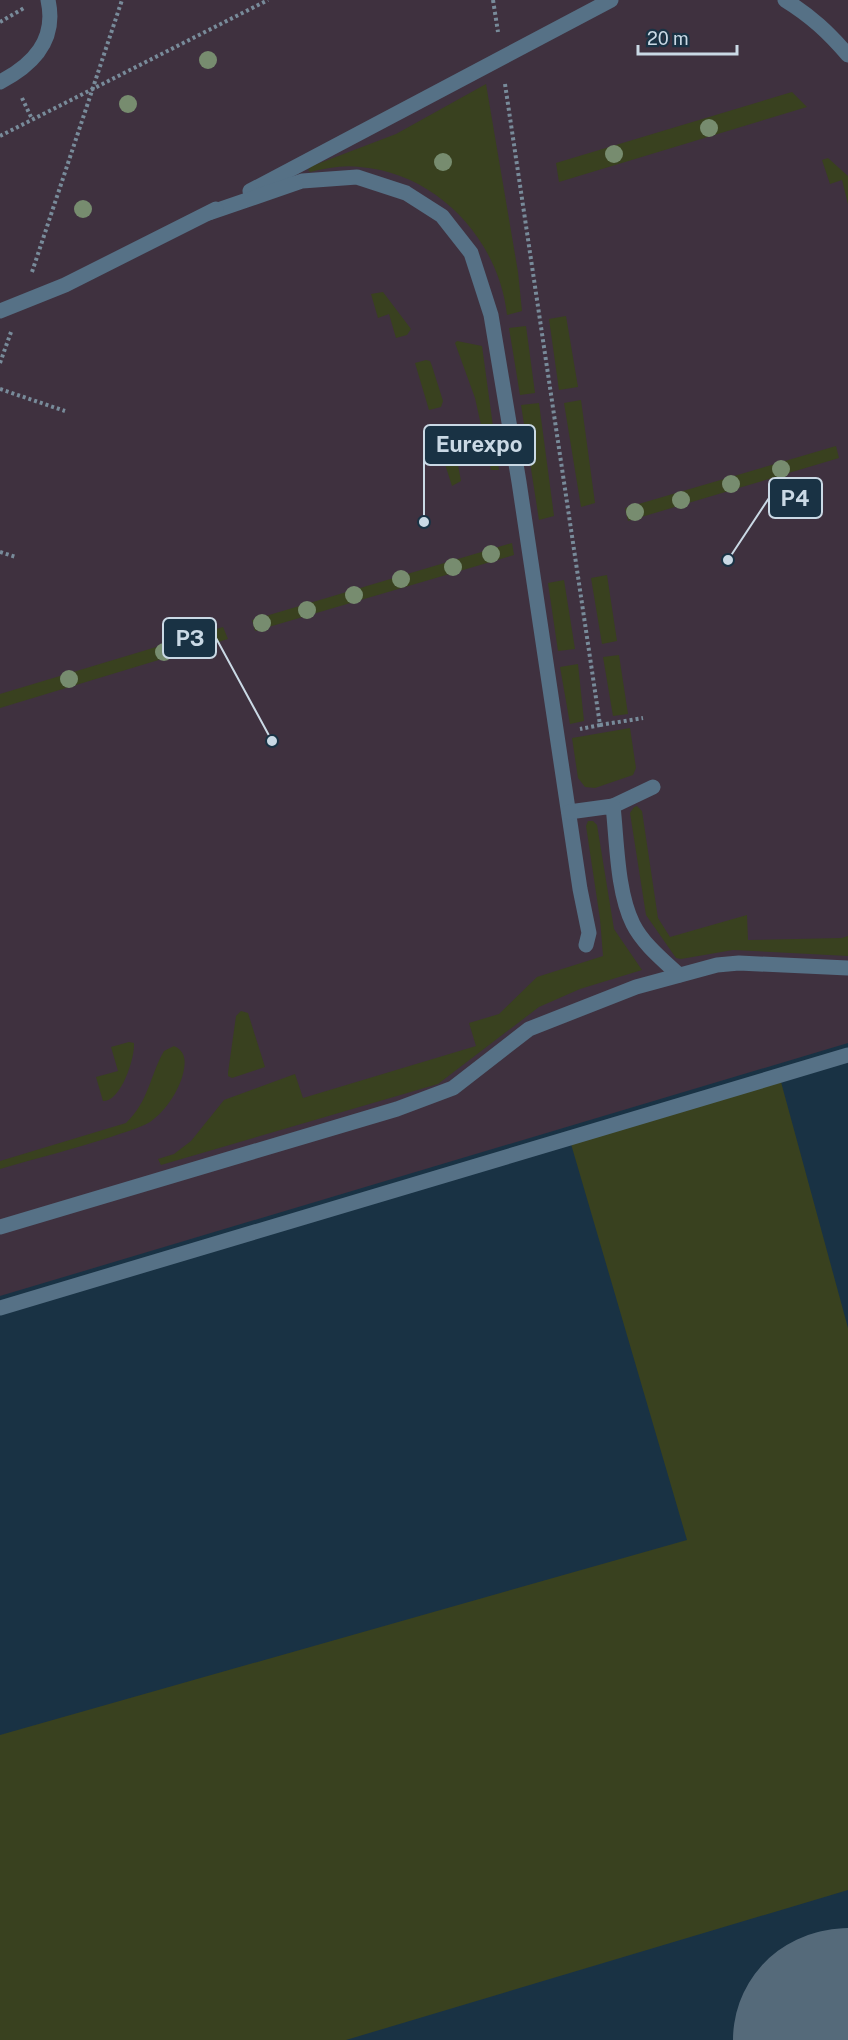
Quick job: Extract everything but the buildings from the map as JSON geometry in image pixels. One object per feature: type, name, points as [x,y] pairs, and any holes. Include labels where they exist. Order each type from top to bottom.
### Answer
[{"type":"lane","points":[[0,82],[37,57],[48,28],[51,12],[48,0]]},
{"type":"lane","points":[[0,311],[65,285],[209,213],[607,2],[626,0]]},
{"type":"lane","points":[[785,0],[825,29],[848,55]]},
{"type":"lane","points":[[209,213],[302,180],[357,177],[406,193],[442,216],[471,253],[491,315],[519,482],[580,889],[589,933],[586,945]]},
{"type":"lane","points":[[569,812],[614,806],[653,787]]},
{"type":"lane","points":[[614,806],[623,901],[633,925],[645,942],[679,975]]},
{"type":"lane","points":[[0,1227],[386,1113],[435,1096],[453,1088],[529,1029],[636,987],[717,965],[739,963],[848,968]]},
{"type":"lane","points":[[0,1308],[848,1055]]},
{"type":"path","points":[[40,248],[90,90],[122,0]]},
{"type":"path","points":[[0,136],[268,0]]},
{"type":"path","points":[[0,22],[29,5]]},
{"type":"path","points":[[508,110],[600,724]]},
{"type":"path","points":[[0,389],[65,411]]},
{"type":"path","points":[[0,552],[16,557]]},
{"type":"path","points":[[557,734],[600,724],[643,718]]},
{"type":"shaded area","points":[[0,0],[848,0],[848,1043],[0,1296]]},
{"type":"green space","points":[[486,84],[518,272],[522,311],[507,315],[502,287],[477,237],[459,215],[438,197],[414,182],[388,172],[354,166],[310,172],[308,170],[312,166],[396,134]]},
{"type":"green space","points":[[792,92],[807,107],[559,182],[556,163]]},
{"type":"green space","points":[[828,158],[848,176],[848,204],[842,180],[830,184],[822,160]]},
{"type":"green space","points":[[383,292],[411,329],[407,335],[396,338],[389,314],[378,318],[371,294]]},
{"type":"green space","points":[[566,316],[578,387],[559,390],[549,319]]},
{"type":"green space","points":[[526,326],[535,393],[520,395],[509,328]]},
{"type":"green space","points":[[457,341],[482,346],[499,470],[491,470],[475,398],[455,343]]},
{"type":"green space","points":[[430,361],[443,401],[441,407],[429,410],[415,363]]},
{"type":"green space","points":[[581,400],[595,503],[581,507],[564,403]]},
{"type":"green space","points":[[539,403],[554,516],[539,520],[521,405]]},
{"type":"green space","points":[[449,435],[453,438],[461,481],[452,486],[437,439]]},
{"type":"green space","points":[[836,446],[839,458],[628,521],[625,508]]},
{"type":"green space","points":[[512,543],[514,555],[255,631],[252,620]]},
{"type":"green space","points":[[607,575],[617,641],[602,644],[591,578]]},
{"type":"green space","points":[[564,580],[575,649],[558,651],[548,583]]},
{"type":"green space","points":[[223,627],[228,639],[0,708],[0,694]]},
{"type":"green space","points":[[619,655],[628,714],[613,716],[603,657]]},
{"type":"green space","points":[[578,664],[584,721],[570,724],[560,667]]},
{"type":"green space","points":[[630,728],[636,768],[633,775],[595,788],[585,787],[578,778],[572,738]]},
{"type":"green space","points":[[637,806],[642,811],[658,918],[670,937],[747,915],[748,940],[848,936],[848,956],[733,950],[676,958],[646,915],[630,813]]},
{"type":"green space","points":[[588,821],[593,821],[597,825],[614,929],[642,970],[580,989],[539,1007],[438,1084],[161,1165],[158,1159],[174,1154],[191,1141],[224,1100],[295,1074],[303,1098],[476,1046],[469,1023],[499,1014],[537,977],[603,956],[600,919],[586,826]]},
{"type":"green space","points":[[241,1011],[248,1013],[265,1067],[232,1078],[228,1076],[228,1073],[236,1016]]},
{"type":"green space","points":[[129,1042],[134,1043],[134,1050],[126,1078],[116,1094],[103,1101],[96,1077],[118,1071],[111,1047]]},
{"type":"green space","points":[[174,1046],[184,1055],[185,1065],[182,1076],[167,1105],[150,1122],[136,1129],[0,1169],[0,1161],[126,1123],[140,1106],[164,1051]]},
{"type":"green space","points":[[781,1082],[848,1328],[848,1890],[346,2040],[0,2040],[0,1735],[687,1540],[571,1144]]},
{"type":"runway","points":[[844,2040],[848,2039]]},
{"type":"place","name":"Eurexpo","points":[[424,522]]},
{"type":"place","name":"P4","points":[[728,560]]},
{"type":"place","name":"P3","points":[[272,741]]}]
